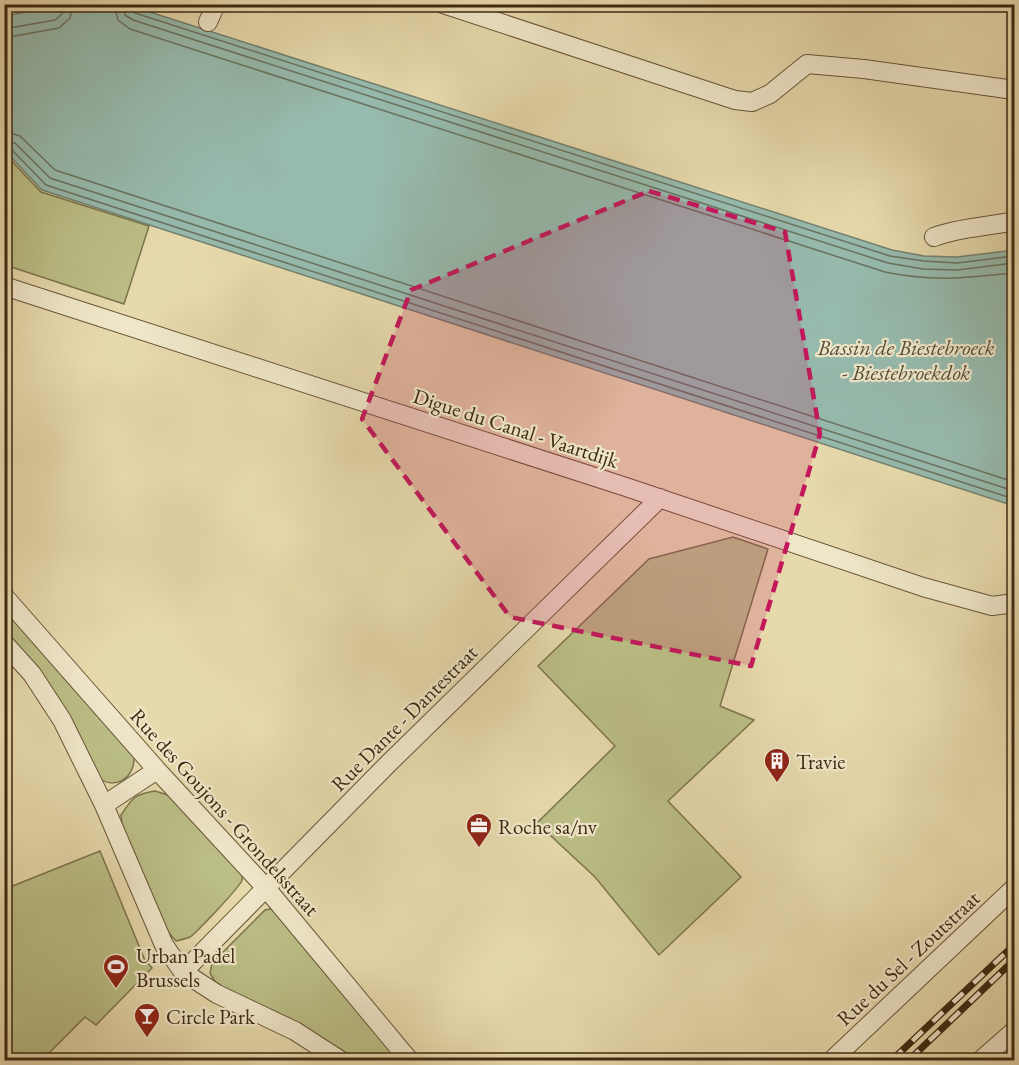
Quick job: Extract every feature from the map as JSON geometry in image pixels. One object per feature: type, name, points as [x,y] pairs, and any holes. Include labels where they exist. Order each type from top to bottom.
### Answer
[{"type":"street","points":[[208,22],[216,4]]},
{"type":"street","points":[[443,4],[735,100],[752,102],[770,94],[807,64],[864,69],[1014,90]]},
{"type":"street","points":[[934,237],[952,230],[1014,221]]},
{"type":"street","name":"Digue du Canal - Vaartdijk","points":[[4,286],[660,498],[923,587],[992,606],[1014,603]]},
{"type":"street","name":"Rue Dante - Dantestraat","points":[[183,972],[389,764],[660,498]]},
{"type":"street","name":"Rue des Goujons - Grondelsstraat","points":[[4,596],[157,770],[266,888],[409,1060]]},
{"type":"street","points":[[4,643],[32,674],[62,720],[104,805],[164,945],[183,972],[217,994],[295,1031],[340,1060]]},
{"type":"street","points":[[104,805],[157,770]]},
{"type":"street","name":"Rue du Sel - Zoutstraat","points":[[832,1060],[1014,888]]},
{"type":"street","points":[[981,1060],[1014,1030]]},
{"type":"highlighted area","points":[[649,191],[785,232],[820,434],[751,666],[510,617],[362,419],[411,290]]},
{"type":"green space","points":[[4,153],[41,192],[149,226],[124,304],[5,265]]},
{"type":"green space","points":[[733,537],[768,549],[720,706],[754,720],[668,801],[741,877],[659,955],[595,877],[537,823],[615,746],[538,666],[649,559]]},
{"type":"green space","points":[[4,604],[134,757],[131,771],[123,780],[111,783],[97,777],[35,668],[5,634]]},
{"type":"green space","points":[[155,791],[174,797],[242,876],[240,884],[201,927],[190,937],[176,941],[167,931],[124,841],[121,815],[135,798]]},
{"type":"green space","points":[[100,851],[144,958],[152,968],[96,1025],[85,1017],[42,1060],[5,1060],[5,889]]},
{"type":"green space","points":[[265,910],[275,910],[402,1060],[353,1060],[217,985],[210,973],[212,963]]},
{"type":"water","name":"Bassin de Biestebroeck - Biestebroekdok","points":[[64,5],[128,5],[892,250],[924,256],[957,257],[1014,250],[1014,506],[42,190],[5,151],[4,16]]},
{"type":"railway","points":[[892,1060],[1014,945]]},
{"type":"railway","points":[[909,1060],[1014,960]]},
{"type":"place","name":"Travie","points":[[777,784]]},
{"type":"place","name":"Roche sa/nv","points":[[479,849]]},
{"type":"place","name":"Urban Padel Brussels","points":[[116,990]]},
{"type":"place","name":"Circle Park","points":[[147,1039]]}]
